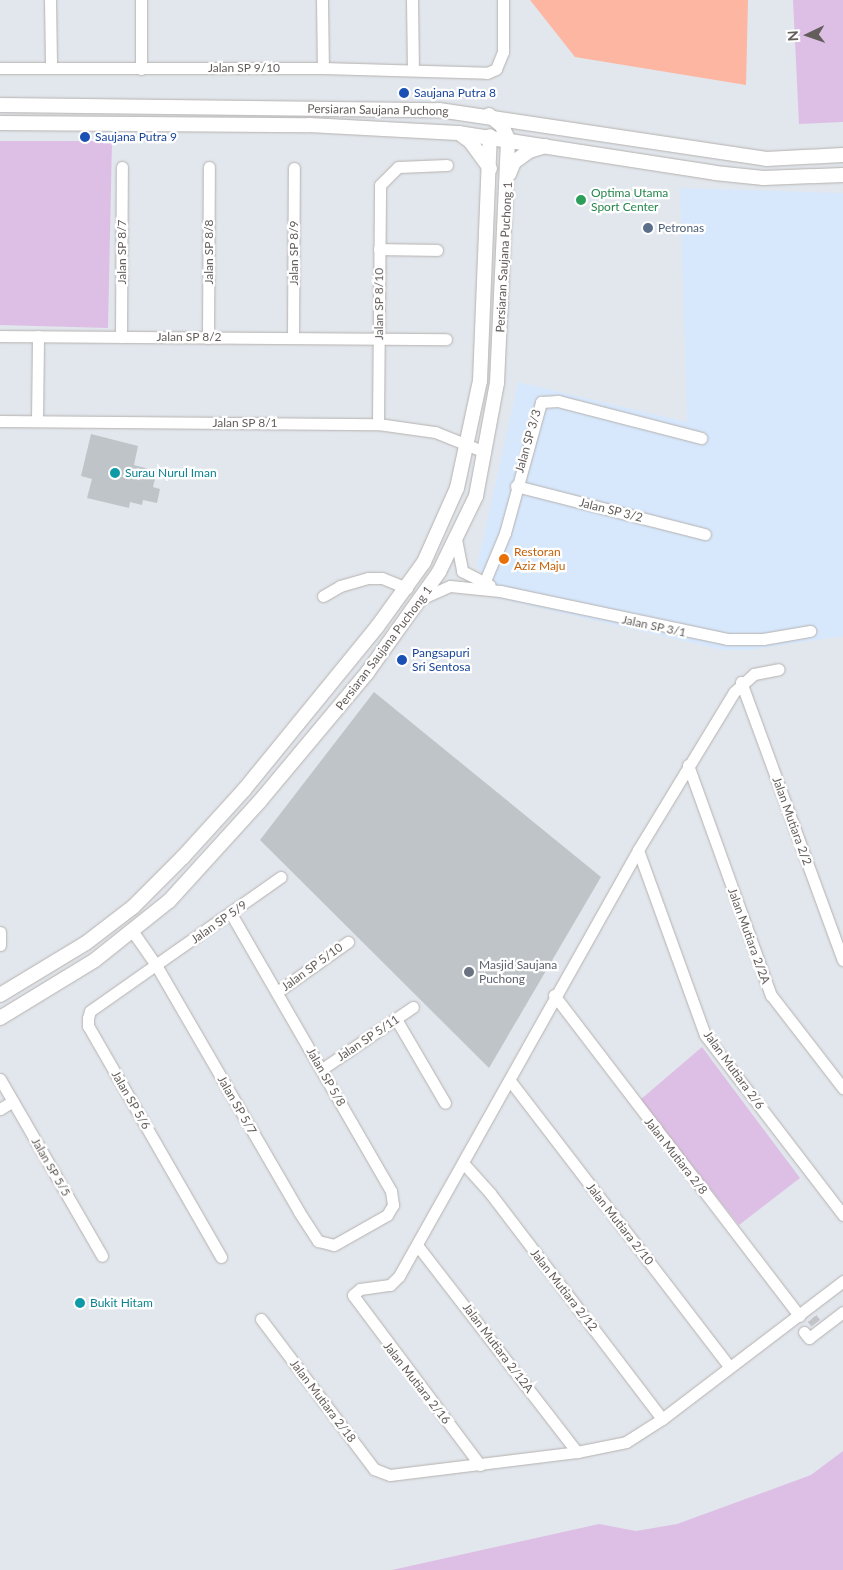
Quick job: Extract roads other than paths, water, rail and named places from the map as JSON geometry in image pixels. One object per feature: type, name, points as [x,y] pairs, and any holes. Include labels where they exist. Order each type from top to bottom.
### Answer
[{"type":"street","points":[[50,0],[50,67]]},
{"type":"street","points":[[141,0],[141,68]]},
{"type":"street","points":[[322,0],[323,68]]},
{"type":"street","points":[[412,0],[413,70]]},
{"type":"street","name":"Jalan SP 9/10","points":[[0,68],[323,68],[487,73],[496,69],[503,52],[503,0]]},
{"type":"street","name":"Persiaran Saujana Puchong","points":[[0,105],[439,110],[489,115],[766,159],[843,155]]},
{"type":"street","points":[[489,115],[505,132],[526,121]]},
{"type":"street","name":"Persiaran Saujana Puchong","points":[[0,123],[309,125],[490,136],[505,132],[546,145],[715,173],[792,178],[843,175]]},
{"type":"street","name":"Persiaran Saujana Puchong 1","points":[[0,1018],[133,932],[169,900],[260,801],[425,597],[456,539],[476,496],[497,383],[508,176],[505,132]]},
{"type":"street","points":[[458,133],[470,140],[490,170]]},
{"type":"street","name":"Persiaran Saujana Puchong 1","points":[[0,995],[86,943],[133,907],[183,857],[244,790],[407,588],[441,530],[469,445],[483,344],[490,136]]},
{"type":"street","points":[[508,176],[521,157],[546,145]]},
{"type":"street","points":[[766,159],[792,178],[806,157]]},
{"type":"street","name":"Jalan SP 8/10","points":[[378,424],[380,184],[398,167],[447,165]]},
{"type":"street","name":"Jalan SP 8/7","points":[[121,337],[122,167]]},
{"type":"street","name":"Jalan SP 8/8","points":[[208,338],[209,167]]},
{"type":"street","name":"Jalan SP 8/9","points":[[293,338],[294,168]]},
{"type":"street","points":[[379,249],[436,250]]},
{"type":"street","name":"Jalan SP 8/2","points":[[0,336],[446,340]]},
{"type":"street","points":[[37,421],[38,336]]},
{"type":"street","name":"Jalan SP 3/3","points":[[485,581],[505,533],[516,486],[540,402],[558,401],[701,438]]},
{"type":"street","name":"Jalan SP 8/1","points":[[0,421],[378,424],[435,432],[484,452]]},
{"type":"street","name":"Jalan SP 3/2","points":[[516,486],[705,534]]},
{"type":"street","name":"Jalan SP 3/1","points":[[456,539],[462,571],[485,581],[500,591]]},
{"type":"street","points":[[323,596],[340,586],[368,578],[382,578],[407,588]]},
{"type":"street","name":"Jalan SP 3/1","points":[[425,597],[450,586],[500,591],[727,640],[763,639],[810,631]]},
{"type":"street","points":[[417,1245],[511,1082],[554,995],[688,765],[741,682],[754,674],[779,669]]},
{"type":"street","name":"Jalan Mutiara 2/2","points":[[741,682],[843,960]]},
{"type":"street","name":"Jalan Mutiara 2/2A","points":[[688,765],[771,995],[843,1088]]},
{"type":"street","name":"Jalan Mutiara 2/6","points":[[638,850],[706,1035],[843,1215]]},
{"type":"street","name":"Jalan SP 5/9","points":[[156,965],[281,877]]},
{"type":"street","name":"Jalan SP 5/8","points":[[231,914],[391,1191],[393,1204],[386,1215],[358,1231]]},
{"type":"street","points":[[0,932],[0,945]]},
{"type":"street","name":"Jalan SP 5/7","points":[[133,932],[156,965],[318,1241],[334,1245],[358,1231]]},
{"type":"street","name":"Jalan SP 5/10","points":[[277,992],[348,942]]},
{"type":"street","name":"Jalan SP 5/6","points":[[156,965],[90,1012],[88,1026],[221,1257]]},
{"type":"street","name":"Jalan Mutiara 2/8","points":[[554,995],[809,1323]]},
{"type":"street","name":"Jalan SP 5/11","points":[[322,1069],[413,1007]]},
{"type":"street","points":[[396,1019],[445,1103]]},
{"type":"street","name":"Jalan SP 5/5","points":[[0,1079],[102,1256]]},
{"type":"street","name":"Jalan Mutiara 2/10","points":[[511,1082],[730,1367]]},
{"type":"street","points":[[0,1109],[13,1101]]},
{"type":"street","name":"Jalan Mutiara 2/12","points":[[464,1164],[490,1193],[662,1419]]},
{"type":"street","name":"Jalan Mutiara 2/16","points":[[417,1245],[395,1281],[355,1291],[354,1300],[480,1464]]},
{"type":"street","name":"Jalan Mutiara 2/12A","points":[[417,1245],[577,1452]]},
{"type":"street","points":[[809,1323],[843,1281]]},
{"type":"street","points":[[480,1464],[577,1452],[626,1442],[662,1419],[730,1367],[809,1323],[843,1312]]},
{"type":"street","name":"Jalan Mutiara 2/18","points":[[261,1319],[374,1469],[390,1475],[480,1464]]},
{"type":"tunnel","points":[[812,1318],[816,1323]]},
{"type":"place","name":"Saujana Putra 8","points":[[404,93]]},
{"type":"place","name":"Saujana Putra 9","points":[[85,137]]},
{"type":"place","name":"Optima Utama Sport Center","points":[[581,200]]},
{"type":"place","name":"Petronas","points":[[648,228]]},
{"type":"place","name":"Surau Nurul Iman","points":[[115,473]]},
{"type":"place","name":"Restoran Aziz Maju","points":[[504,559]]},
{"type":"place","name":"Pangsapuri Sri Sentosa","points":[[402,660]]},
{"type":"place","name":"Masjid Saujana Puchong","points":[[469,972]]},
{"type":"place","name":"Bukit Hitam","points":[[80,1303]]}]
